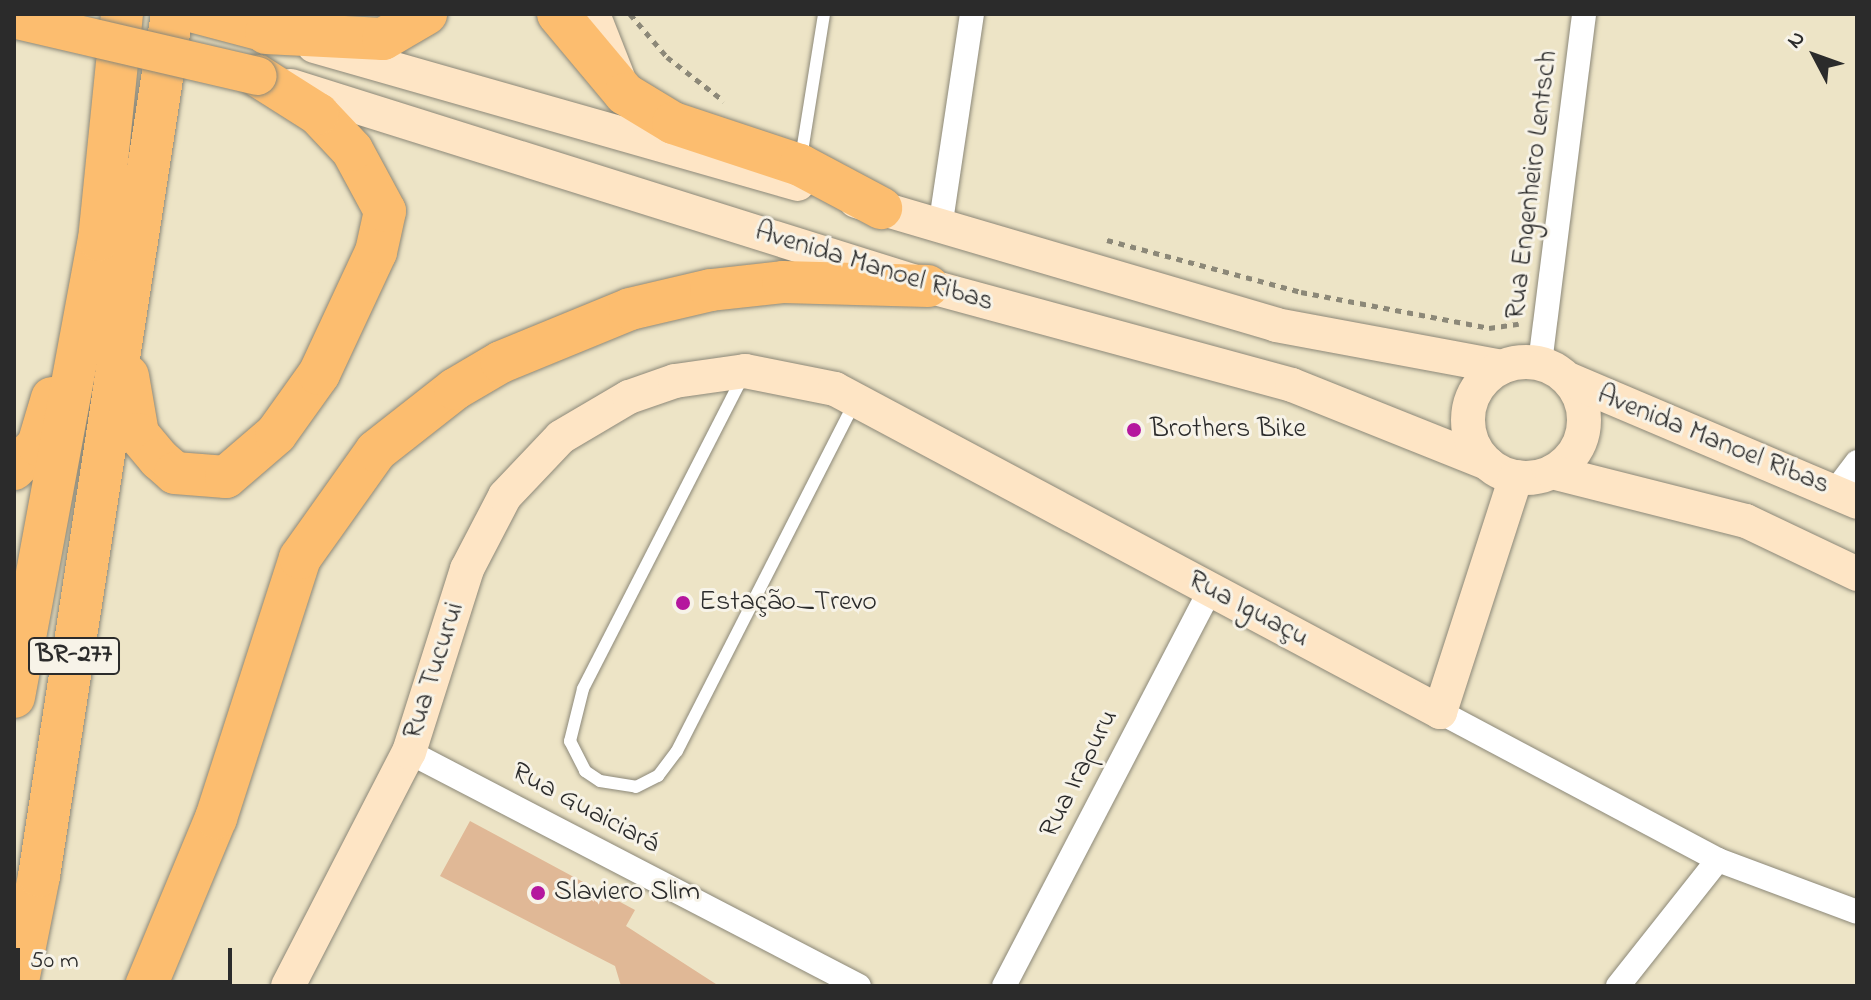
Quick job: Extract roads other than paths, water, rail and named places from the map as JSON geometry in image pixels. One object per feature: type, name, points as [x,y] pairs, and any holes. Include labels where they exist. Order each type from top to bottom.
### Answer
[{"type":"highway","name":"BR-277","points":[[14,697],[47,542],[99,240],[122,14]]},
{"type":"highway","name":"BR-277","points":[[17,986],[125,326],[172,14]]},
{"type":"highway","points":[[194,14],[266,33],[383,39],[426,14]]},
{"type":"highway","points":[[558,14],[625,94],[702,136],[800,165],[881,208]]},
{"type":"highway","points":[[15,19],[258,76],[335,130],[367,176],[385,211],[376,252],[319,374],[276,434],[226,477],[175,473],[138,434],[129,402],[125,326]]},
{"type":"highway","points":[[14,469],[38,445],[99,240]]},
{"type":"highway","points":[[146,986],[216,818],[300,558],[339,496],[376,451],[455,389],[501,362],[630,309],[711,290],[783,282],[928,286]]},
{"type":"highway","points":[[14,616],[47,542]]},
{"type":"main road","points":[[593,14],[625,94]]},
{"type":"main road","name":"Avenida Manoel Ribas","points":[[266,33],[881,208],[940,228],[1276,325],[1502,367]]},
{"type":"main road","name":"Avenida Manoel Ribas","points":[[258,76],[928,286],[1292,385],[1502,470]]},
{"type":"main road","points":[[1552,472],[1573,454],[1584,425],[1583,409],[1570,380],[1540,363],[1502,367],[1475,393],[1469,411],[1476,448],[1502,470],[1552,472],[1746,521],[1857,574]]},
{"type":"main road","name":"Rua Iguaçu","points":[[629,397],[675,381],[745,371],[799,378],[857,398],[1440,712]]},
{"type":"main road","name":"Avenida Manoel Ribas","points":[[1570,380],[1621,406],[1846,496]]},
{"type":"main road","name":"Rua Tucurui","points":[[288,986],[409,752],[467,569],[505,496],[561,437],[629,397]]},
{"type":"main road","points":[[1440,712],[1502,470]]},
{"type":"street","points":[[940,228],[972,14]]},
{"type":"street","name":"Rua Engenheiro Lentsch","points":[[1540,363],[1584,14]]},
{"type":"street","points":[[1846,496],[1857,462]]},
{"type":"street","name":"Rua Irapuru","points":[[1004,986],[1210,590]]},
{"type":"street","name":"Rua Iguaçu","points":[[1440,712],[1718,860],[1857,912]]},
{"type":"street","name":"Rua Guaiciará","points":[[409,752],[815,976],[859,986]]},
{"type":"street","points":[[1618,986],[1718,860]]},
{"type":"lane","points":[[800,165],[824,14]]},
{"type":"lane","points":[[745,371],[583,689],[570,741],[579,764],[600,781],[636,787],[658,776],[677,751],[857,398]]},
{"type":"place","name":"Brothers Bike","points":[[1134,430]]},
{"type":"place","name":"Estação_Trevo","points":[[683,603]]},
{"type":"place","name":"Slaviero Slim","points":[[538,893]]}]
